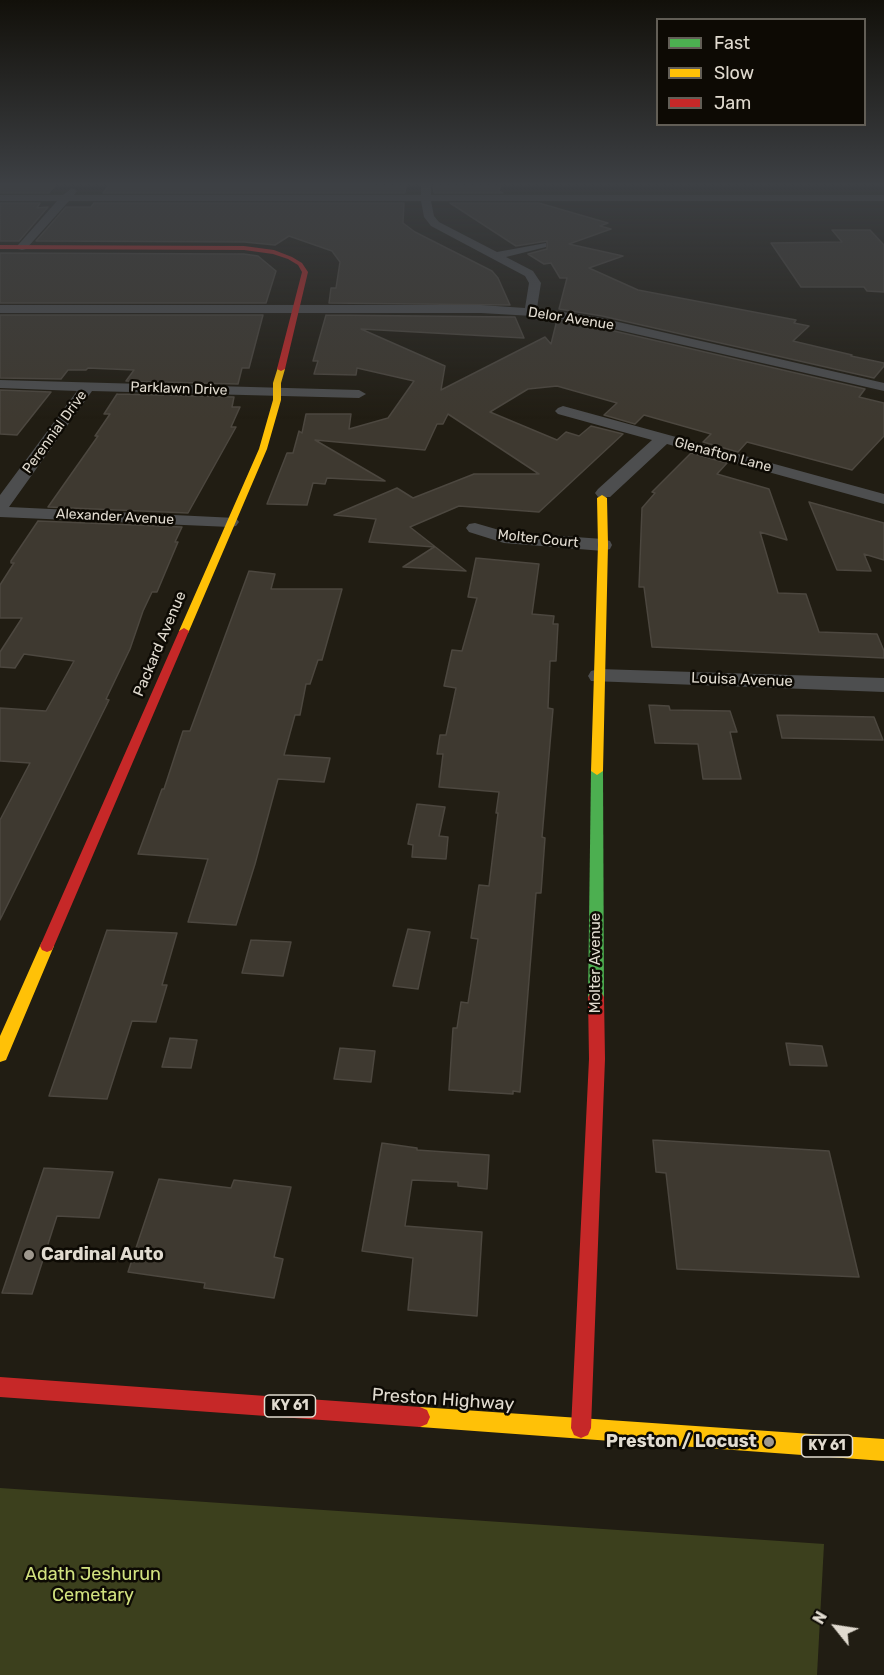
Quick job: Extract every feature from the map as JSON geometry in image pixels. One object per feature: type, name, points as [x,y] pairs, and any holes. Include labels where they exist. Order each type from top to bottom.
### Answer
[{"type":"street","name":"Packard Avenue","points":[[0,1055],[262,449],[277,400],[277,383],[305,272],[298,262]]},
{"type":"street","points":[[508,262],[533,279],[535,290],[530,312]]},
{"type":"street","name":"Delor Avenue","points":[[0,309],[481,309],[530,312],[602,322],[884,387]]},
{"type":"street","name":"Parklawn Drive","points":[[0,384],[358,394]]},
{"type":"street","name":"Perennial Drive","points":[[0,507],[88,386]]},
{"type":"street","name":"Glenafton Lane","points":[[563,411],[884,499]]},
{"type":"street","name":"Molter Avenue","points":[[581,1428],[597,1059],[595,838],[603,495],[663,439]]},
{"type":"street","name":"Alexander Avenue","points":[[0,512],[230,522]]},
{"type":"street","name":"Molter Court","points":[[475,528],[504,537],[603,545]]},
{"type":"street","name":"Louisa Avenue","points":[[599,676],[884,685]]},
{"type":"street","name":"Preston Highway","points":[[0,1387],[884,1450]]},
{"type":"green space","name":"Adath Jeshurun Cemetary","points":[[0,1488],[824,1544],[817,1675],[0,1675]]},
{"type":"building","points":[[0,262],[265,262],[276,271],[266,303],[0,303]]},
{"type":"building","points":[[340,262],[475,262],[492,271],[498,278],[510,305],[329,303],[331,288],[336,288]]},
{"type":"building","points":[[541,262],[606,262],[589,268],[638,290],[796,320],[794,323],[809,326],[793,341],[884,363],[884,366],[874,378],[602,316],[559,309],[567,278],[560,278],[551,263]]},
{"type":"building","points":[[784,262],[884,262],[884,292],[867,291],[864,287],[801,287]]},
{"type":"building","points":[[0,315],[263,315],[249,368],[242,368],[238,384],[126,381],[134,370],[88,368],[68,370],[61,379],[0,378]]},
{"type":"building","points":[[326,315],[515,317],[524,338],[361,329],[445,366],[441,390],[545,337],[551,344],[557,320],[601,328],[865,389],[859,397],[884,403],[884,436],[852,470],[747,442],[738,452],[703,442],[711,434],[644,415],[635,424],[604,415],[617,403],[557,386],[528,389],[490,412],[557,440],[566,432],[579,436],[591,426],[623,434],[539,512],[459,506],[410,527],[466,571],[403,567],[434,547],[369,542],[376,519],[334,515],[397,488],[413,498],[474,474],[539,474],[448,414],[443,424],[437,424],[425,450],[315,440],[385,481],[327,478],[325,484],[313,483],[307,505],[267,504],[287,453],[293,453],[299,431],[302,433],[306,414],[351,414],[349,429],[388,418],[414,381],[357,368],[356,375],[314,374],[318,361],[313,361]]},
{"type":"building","points":[[0,390],[51,392],[17,435],[0,434]]},
{"type":"building","points":[[117,394],[234,397],[232,407],[240,407],[231,427],[236,427],[188,513],[48,507],[98,436],[95,436],[110,414],[104,414]]},
{"type":"building","points":[[691,453],[727,463],[717,474],[769,489],[787,540],[760,532],[778,593],[806,594],[819,632],[877,634],[884,651],[884,658],[652,647],[644,587],[639,587],[642,508],[655,493],[652,492]]},
{"type":"building","points":[[809,502],[884,523],[884,560],[864,554],[871,571],[837,570]]},
{"type":"building","points":[[38,521],[182,527],[157,592],[152,592],[143,611],[130,649],[106,699],[109,700],[0,920],[0,820],[30,763],[0,761],[0,708],[46,711],[74,661],[24,654],[15,668],[0,667],[0,652],[22,618],[0,618],[0,585],[14,563],[11,561]]},
{"type":"building","points":[[476,558],[539,564],[532,614],[554,616],[553,624],[558,624],[556,661],[550,661],[548,708],[553,709],[542,837],[545,838],[541,893],[536,893],[520,1092],[513,1091],[513,1094],[449,1090],[453,1028],[457,1028],[461,1002],[468,1003],[478,939],[471,938],[479,885],[489,886],[498,813],[496,813],[499,792],[439,787],[443,754],[437,754],[440,735],[446,735],[456,688],[444,686],[452,650],[462,651],[477,598],[468,597]]},
{"type":"building","points":[[249,571],[275,574],[271,589],[342,589],[322,660],[318,660],[310,684],[306,684],[300,715],[295,715],[284,755],[330,758],[324,782],[278,779],[236,925],[188,922],[208,859],[138,854],[162,789],[164,789],[183,731],[190,731]]},
{"type":"building","points":[[649,705],[669,706],[670,710],[730,711],[737,732],[730,732],[741,779],[703,779],[698,744],[655,743]]},
{"type":"building","points":[[777,715],[874,717],[883,740],[782,738]]},
{"type":"building","points":[[417,804],[445,807],[439,836],[448,837],[446,859],[412,857],[413,845],[408,844]]},
{"type":"building","points":[[408,929],[430,932],[418,989],[393,986]]},
{"type":"building","points":[[107,930],[177,933],[162,985],[167,985],[156,1022],[132,1021],[107,1099],[49,1096]]},
{"type":"building","points":[[251,940],[291,942],[283,976],[242,973]]},
{"type":"building","points":[[170,1038],[197,1040],[191,1068],[162,1067]]},
{"type":"building","points":[[786,1043],[822,1046],[827,1066],[790,1065]]},
{"type":"building","points":[[340,1048],[375,1051],[371,1082],[334,1079]]},
{"type":"building","points":[[653,1140],[829,1151],[859,1277],[677,1269],[666,1173],[656,1172]]},
{"type":"building","points":[[382,1143],[417,1148],[417,1150],[489,1155],[487,1189],[458,1186],[458,1182],[412,1180],[405,1226],[482,1232],[477,1316],[408,1310],[413,1258],[362,1251]]},
{"type":"building","name":"Cardinal Auto","points":[[44,1168],[113,1172],[99,1218],[57,1216],[32,1294],[2,1293]]},
{"type":"building","points":[[159,1179],[231,1188],[234,1180],[291,1187],[274,1257],[283,1259],[274,1298],[204,1288],[205,1283],[128,1272]]},
{"type":"traffic: fast","points":[[596,997],[597,771]]},
{"type":"traffic: slow","points":[[184,631],[263,449],[277,400],[277,383],[281,369]]},
{"type":"traffic: slow","points":[[597,771],[603,545],[602,498]]},
{"type":"traffic: slow","points":[[0,1055],[47,946]]},
{"type":"traffic: slow","points":[[420,1417],[884,1450]]},
{"type":"traffic: jam","points":[[281,369],[305,272],[297,262]]},
{"type":"traffic: jam","points":[[47,946],[184,631]]},
{"type":"traffic: jam","points":[[581,1428],[597,1059],[596,997]]},
{"type":"traffic: jam","points":[[0,1387],[420,1417]]},
{"type":"place","name":"Cardinal Auto","points":[[29,1255]]},
{"type":"place","name":"Preston / Locust","points":[[769,1442]]}]
